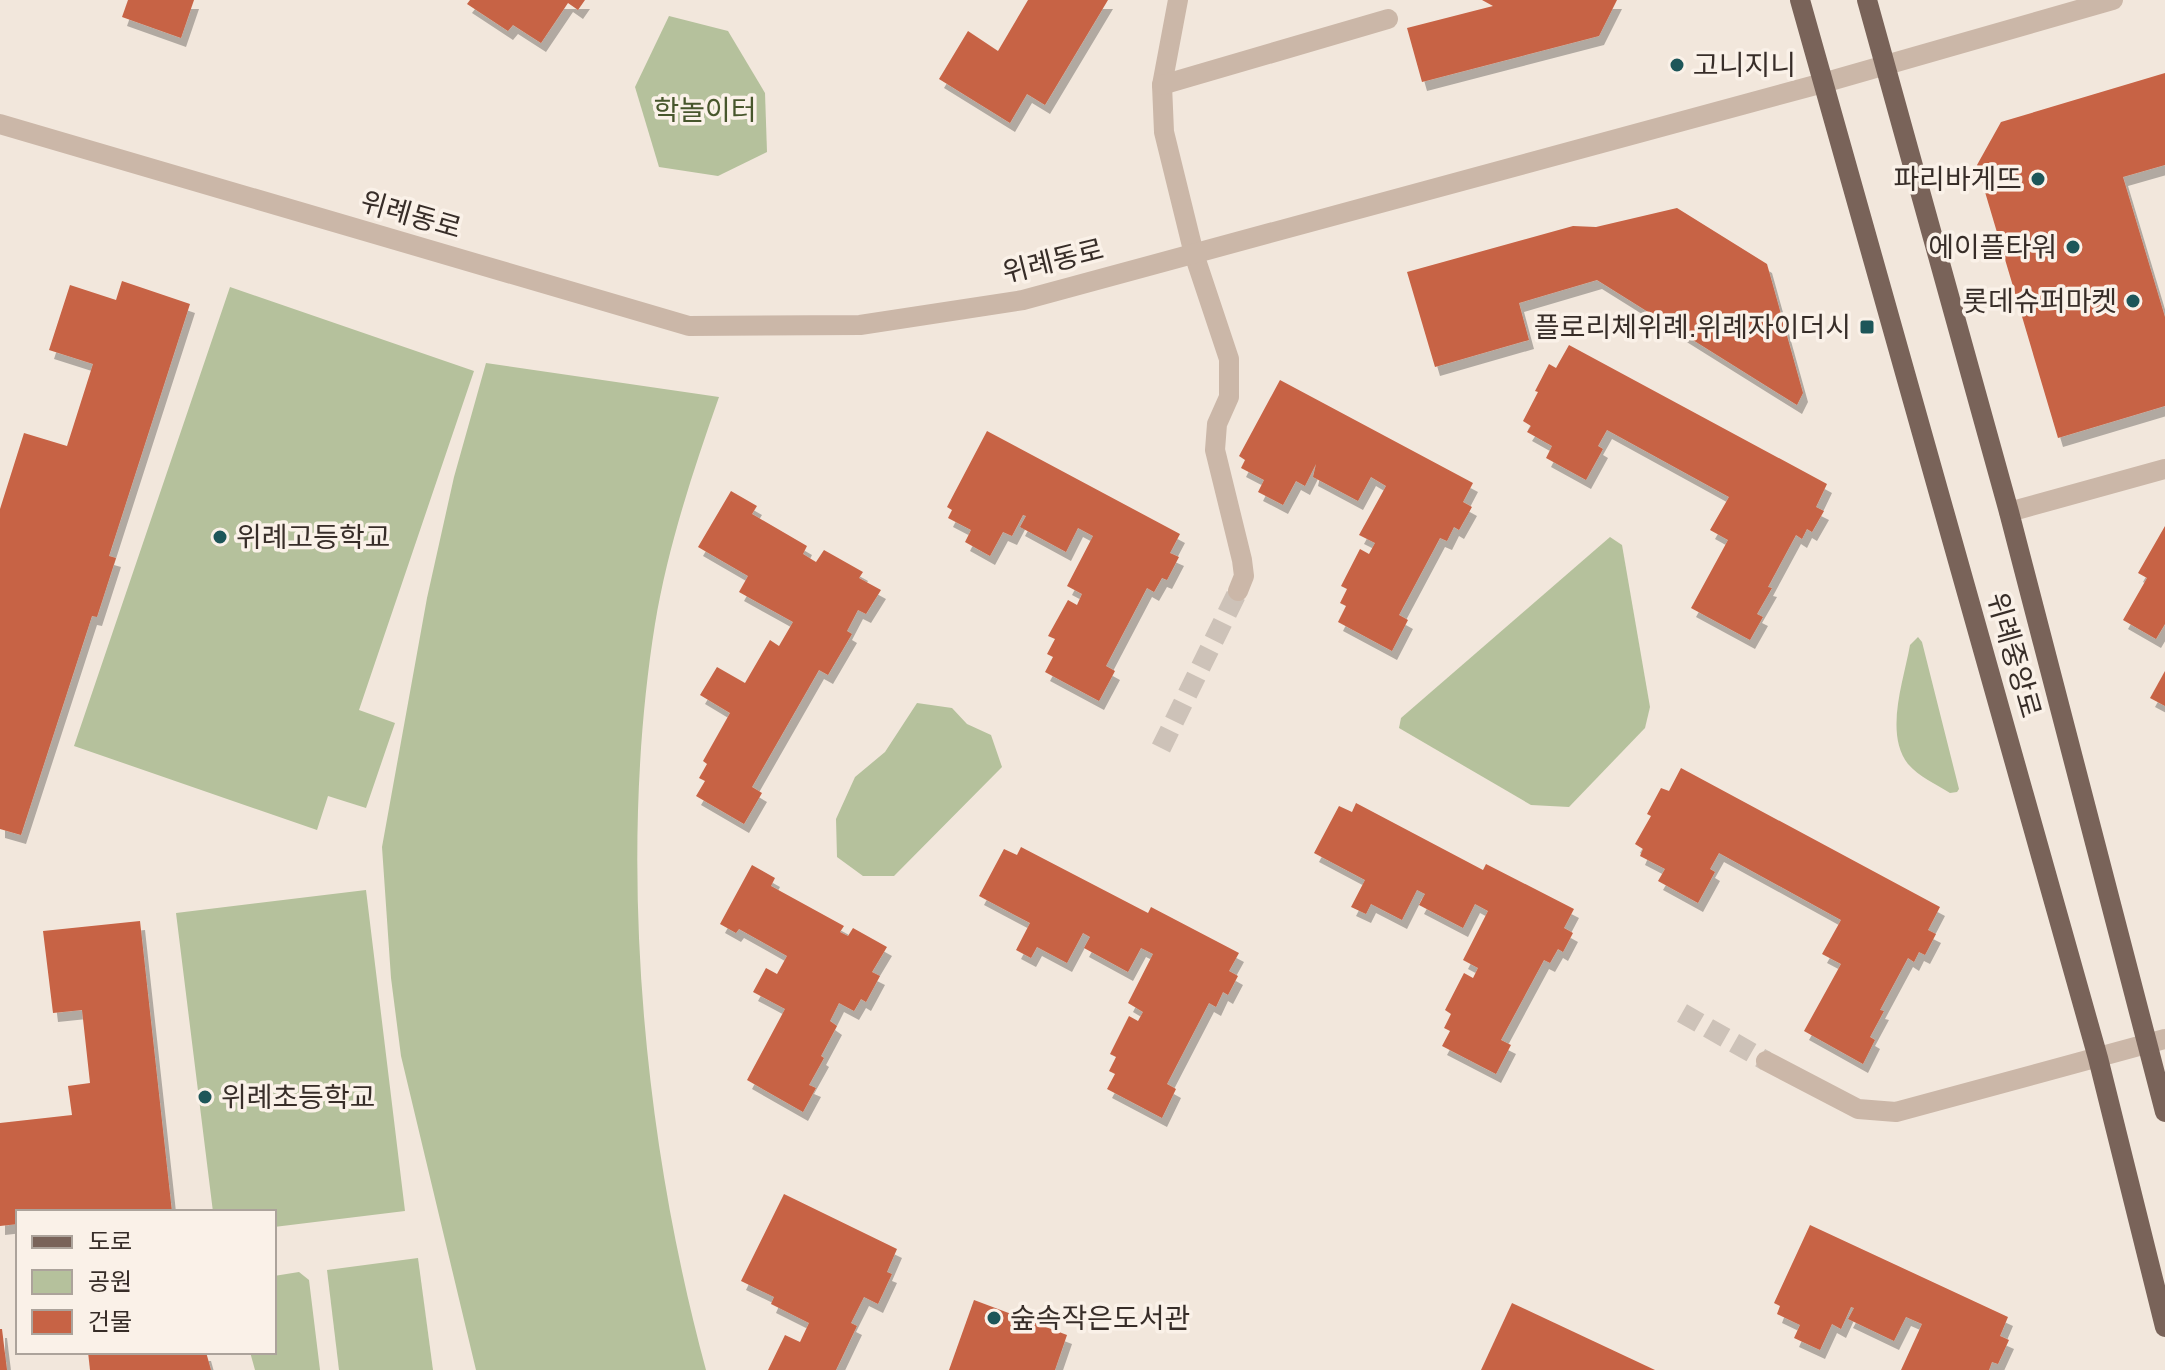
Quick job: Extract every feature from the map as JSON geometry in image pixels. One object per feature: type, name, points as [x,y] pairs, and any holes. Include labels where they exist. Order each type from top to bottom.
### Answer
[{"type":"main road","name":"위례중앙로","points":[[1800,0],[2098,1058],[2165,1327]]},
{"type":"main road","name":"위례중앙로","points":[[1867,0],[2156,1042],[2165,1112]]},
{"type":"street","points":[[1178,0],[1162,85],[1164,132],[1194,254],[1229,359],[1229,397],[1217,424],[1215,450],[1242,560],[1244,576],[1238,591]]},
{"type":"street","name":"위례동로","points":[[0,124],[689,326],[860,325],[1023,300],[1823,83],[1884,63],[2113,0]]},
{"type":"street","points":[[1162,85],[1388,19]]},
{"type":"street","points":[[2009,512],[2165,469]]},
{"type":"street","points":[[1766,1061],[1858,1109],[1896,1112],[2156,1042]]},
{"type":"green space","name":"학놀이터","points":[[669,16],[728,31],[765,93],[767,152],[718,176],[659,167],[635,87]]},
{"type":"green space","points":[[230,287],[474,371],[359,710],[395,723],[366,808],[328,796],[317,830],[74,746]]},
{"type":"green space","points":[[486,363],[719,397],[682,509],[660,595],[644,715],[638,808],[638,903],[652,1095],[684,1281],[706,1370],[476,1370],[401,1056],[391,978],[382,847],[427,598],[454,477]]},
{"type":"green space","points":[[1610,537],[1622,545],[1650,707],[1645,728],[1569,807],[1531,805],[1399,728],[1401,718]]},
{"type":"green space","points":[[1918,637],[1922,642],[1959,789],[1957,792],[1950,793],[1912,769],[1897,737],[1900,690],[1910,645]]},
{"type":"green space","points":[[917,703],[952,708],[967,724],[991,735],[1002,767],[894,876],[863,876],[837,857],[836,819],[855,777],[885,752]]},
{"type":"green space","points":[[366,890],[405,1211],[276,1227],[276,1210],[213,1210],[176,913]]},
{"type":"green space","points":[[418,1258],[433,1370],[339,1370],[327,1270]]},
{"type":"green space","points":[[299,1272],[309,1280],[320,1370],[255,1370],[251,1354],[276,1354],[276,1276]]},
{"type":"building","points":[[128,0],[194,0],[181,38],[122,17]]},
{"type":"building","points":[[470,0],[585,0],[578,10],[568,3],[541,43],[513,25],[508,31],[467,4]]},
{"type":"building","points":[[1028,0],[1108,0],[1045,105],[1027,94],[1010,123],[939,79],[968,31],[998,51]]},
{"type":"building","points":[[1482,0],[1617,0],[1599,36],[1422,82],[1407,28],[1493,6]]},
{"type":"building","name":"에이플타워","points":[[2165,73],[2165,165],[2123,177],[2165,317],[2165,406],[2058,438],[1977,165],[2001,122]]},
{"type":"building","points":[[1677,208],[1767,264],[1803,393],[1797,405],[1597,280],[1519,303],[1529,340],[1435,367],[1407,272],[1573,226],[1596,227]]},
{"type":"building","points":[[122,281],[190,304],[109,556],[116,558],[97,617],[92,616],[21,835],[0,829],[0,509],[24,433],[67,446],[93,364],[49,350],[70,285],[116,300]]},
{"type":"building","points":[[1569,345],[1827,484],[1816,507],[1824,511],[1812,532],[1807,529],[1802,539],[1796,535],[1768,587],[1772,588],[1757,614],[1763,617],[1750,640],[1691,608],[1728,540],[1710,530],[1729,497],[1607,430],[1598,446],[1603,449],[1586,480],[1546,458],[1552,446],[1527,432],[1531,426],[1523,421],[1538,392],[1535,391],[1549,364],[1556,368]]},
{"type":"building","points":[[1280,380],[1473,483],[1463,502],[1472,507],[1459,530],[1454,527],[1447,541],[1440,538],[1399,615],[1408,620],[1392,651],[1338,622],[1346,606],[1340,603],[1347,589],[1341,586],[1360,549],[1369,554],[1375,543],[1359,535],[1386,486],[1371,477],[1358,501],[1313,477],[1316,464],[1305,486],[1296,481],[1283,505],[1258,492],[1264,480],[1241,468],[1245,460],[1239,456]]},
{"type":"building","points":[[987,431],[1180,534],[1170,553],[1179,557],[1167,580],[1162,578],[1154,592],[1147,588],[1106,666],[1115,671],[1099,701],[1045,672],[1053,657],[1047,654],[1055,639],[1048,636],[1068,600],[1077,605],[1082,594],[1067,586],[1093,536],[1078,528],[1066,552],[1020,527],[1026,516],[1023,515],[1012,536],[1003,532],[990,556],[965,542],[971,530],[948,518],[952,510],[947,507]]},
{"type":"building","points":[[731,491],[757,506],[752,514],[807,546],[803,554],[816,562],[824,550],[863,572],[859,578],[881,590],[866,614],[858,610],[847,631],[852,634],[828,675],[819,670],[752,787],[762,793],[744,824],[696,796],[705,781],[699,778],[707,764],[703,761],[730,713],[700,695],[717,667],[745,683],[770,640],[779,646],[793,622],[739,592],[748,576],[698,547]]},
{"type":"building","points":[[2165,526],[2165,624],[2156,639],[2123,620],[2147,578],[2138,573]]},
{"type":"building","points":[[2165,671],[2165,706],[2150,698]]},
{"type":"building","points":[[1681,768],[1940,907],[1928,930],[1936,934],[1925,955],[1919,952],[1914,962],[1908,958],[1880,1010],[1884,1011],[1870,1037],[1875,1040],[1863,1064],[1804,1031],[1841,964],[1822,954],[1841,920],[1719,853],[1710,869],[1715,872],[1698,903],[1658,881],[1665,869],[1640,856],[1643,849],[1635,844],[1651,816],[1647,814],[1661,788],[1669,791]]},
{"type":"building","points":[[1356,803],[1483,870],[1486,864],[1574,909],[1564,928],[1573,933],[1563,952],[1558,949],[1550,963],[1544,960],[1501,1040],[1511,1045],[1496,1074],[1442,1046],[1450,1031],[1444,1028],[1451,1014],[1445,1010],[1464,973],[1473,978],[1478,968],[1463,960],[1488,911],[1475,904],[1463,928],[1419,905],[1425,894],[1417,890],[1402,920],[1371,904],[1366,914],[1351,907],[1365,880],[1314,853],[1339,806],[1352,812]]},
{"type":"building","points":[[1021,847],[1148,913],[1151,907],[1239,953],[1229,971],[1238,976],[1228,995],[1223,992],[1216,1007],[1209,1003],[1167,1084],[1176,1089],[1162,1118],[1107,1089],[1115,1074],[1109,1071],[1116,1057],[1110,1054],[1129,1016],[1138,1021],[1143,1012],[1128,1003],[1153,954],[1141,948],[1128,972],[1084,948],[1090,937],[1083,933],[1067,963],[1037,947],[1031,958],[1016,950],[1030,923],[979,896],[1004,849],[1017,855]]},
{"type":"building","points":[[752,865],[775,878],[771,886],[844,926],[840,932],[848,936],[853,928],[887,947],[872,972],[880,976],[866,1002],[861,999],[854,1011],[839,1003],[830,1021],[837,1026],[809,1085],[816,1088],[803,1112],[747,1080],[785,1009],[753,992],[766,968],[777,974],[787,956],[739,929],[736,933],[720,924]]},
{"type":"building","points":[[140,921],[172,1210],[16,1210],[16,1224],[0,1226],[0,1123],[72,1115],[68,1086],[90,1083],[82,1010],[53,1013],[43,931]]},
{"type":"building","points":[[784,1194],[897,1249],[887,1272],[892,1274],[878,1304],[864,1297],[851,1323],[857,1326],[836,1370],[768,1370],[785,1335],[800,1342],[809,1323],[771,1304],[774,1297],[741,1281]]},
{"type":"building","points":[[1810,1225],[2008,1317],[2000,1336],[2009,1340],[1998,1364],[1992,1362],[1989,1370],[1901,1370],[1922,1324],[1906,1317],[1894,1341],[1848,1319],[1854,1308],[1851,1307],[1841,1329],[1832,1324],[1820,1350],[1794,1338],[1800,1325],[1777,1314],[1780,1306],[1774,1303]]},
{"type":"building","name":"숲속작은도서관","points":[[974,1300],[1067,1335],[1055,1370],[949,1370]]},
{"type":"building","points":[[1512,1303],[1655,1370],[1481,1370]]},
{"type":"building","points":[[2,1329],[7,1370],[0,1370]]},
{"type":"building","points":[[88,1354],[207,1354],[211,1370],[90,1370]]},
{"type":"tunnel","points":[[1161,748],[1238,591]]},
{"type":"tunnel","points":[[1682,1013],[1766,1061]]},
{"type":"place","name":"고니지니","points":[[1677,65]]},
{"type":"place","name":"파리바게뜨","points":[[2038,179]]},
{"type":"place","name":"에이플타워","points":[[2073,247]]},
{"type":"place","name":"롯데슈퍼마켓","points":[[2133,301]]},
{"type":"place","name":"플로리체위례.위례자이더시","points":[[1867,327]]},
{"type":"place","name":"위례고등학교","points":[[220,537]]},
{"type":"place","name":"위례초등학교","points":[[205,1097]]},
{"type":"place","name":"숲속작은도서관","points":[[994,1318]]}]
